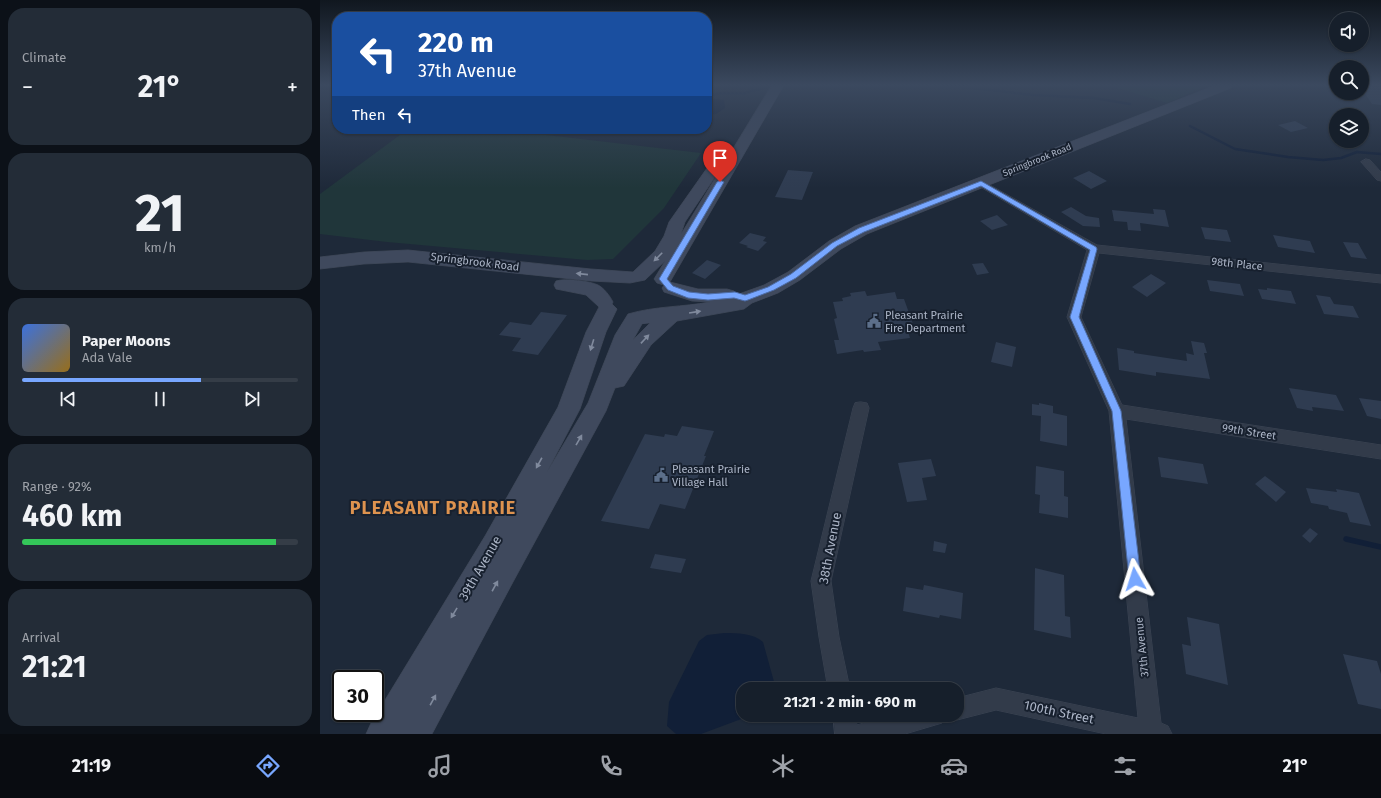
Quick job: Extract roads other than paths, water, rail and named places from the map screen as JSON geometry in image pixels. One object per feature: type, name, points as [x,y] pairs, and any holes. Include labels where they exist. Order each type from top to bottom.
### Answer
[{"type":"main road","points":[[609,276],[637,259],[677,222],[739,132],[750,119]]},
{"type":"main road","points":[[667,284],[758,119]]},
{"type":"main road","name":"Springbrook Road","points":[[639,318],[737,304],[745,298],[771,288],[794,276],[835,245],[861,230],[1141,119]]},
{"type":"main road","points":[[634,276],[652,276],[667,284],[671,294],[668,302],[662,308],[639,318],[621,318],[613,314],[606,306],[606,294],[620,281],[634,276],[662,254],[672,236],[677,222]]},
{"type":"main road","name":"Springbrook Road","points":[[320,263],[364,258],[408,256],[609,276],[634,276]]},
{"type":"main road","name":"Springbrook Road","points":[[320,269],[369,263],[417,264],[592,290],[606,306]]},
{"type":"main road","name":"Springbrook Road","points":[[667,284],[688,295],[708,297],[735,295],[745,298]]},
{"type":"main road","name":"39th Avenue","points":[[382,734],[494,545],[569,409],[606,306]]},
{"type":"main road","points":[[598,405],[644,340],[672,314]]},
{"type":"main road","name":"39th Avenue","points":[[415,734],[503,572],[598,405],[625,334],[639,318]]},
{"type":"street","points":[[1366,162],[1381,178]]},
{"type":"street","points":[[981,183],[1094,249]]},
{"type":"street","name":"98th Place","points":[[1094,249],[1381,279]]},
{"type":"street","name":"37th Avenue","points":[[1094,249],[1074,317],[1116,411],[1156,733]]},
{"type":"street","name":"38th Avenue","points":[[838,682],[829,637],[821,581],[861,408]]},
{"type":"street","name":"99th Street","points":[[1116,411],[1381,452]]},
{"type":"street","name":"100th Street","points":[[964,707],[996,699],[1156,733]]},
{"type":"street","points":[[845,722],[847,734]]},
{"type":"street","points":[[862,734],[907,722]]},
{"type":"water","points":[[739,633],[750,635],[759,639],[763,642],[774,682],[736,682],[736,721],[701,734],[676,734],[667,726],[669,702],[699,641],[707,635]]},
{"type":"waterway","points":[[1190,126],[1235,149],[1288,157],[1323,160],[1341,158],[1357,152],[1381,154]]},
{"type":"waterway","points":[[1346,539],[1381,547]]},
{"type":"place","name":"Pleasant Prairie Fire Department","points":[[874,321]]},
{"type":"place","name":"Pleasant Prairie Village Hall","points":[[661,475]]},
{"type":"district","name":"PLEASANT PRAIRIE","points":[[433,508]]}]
